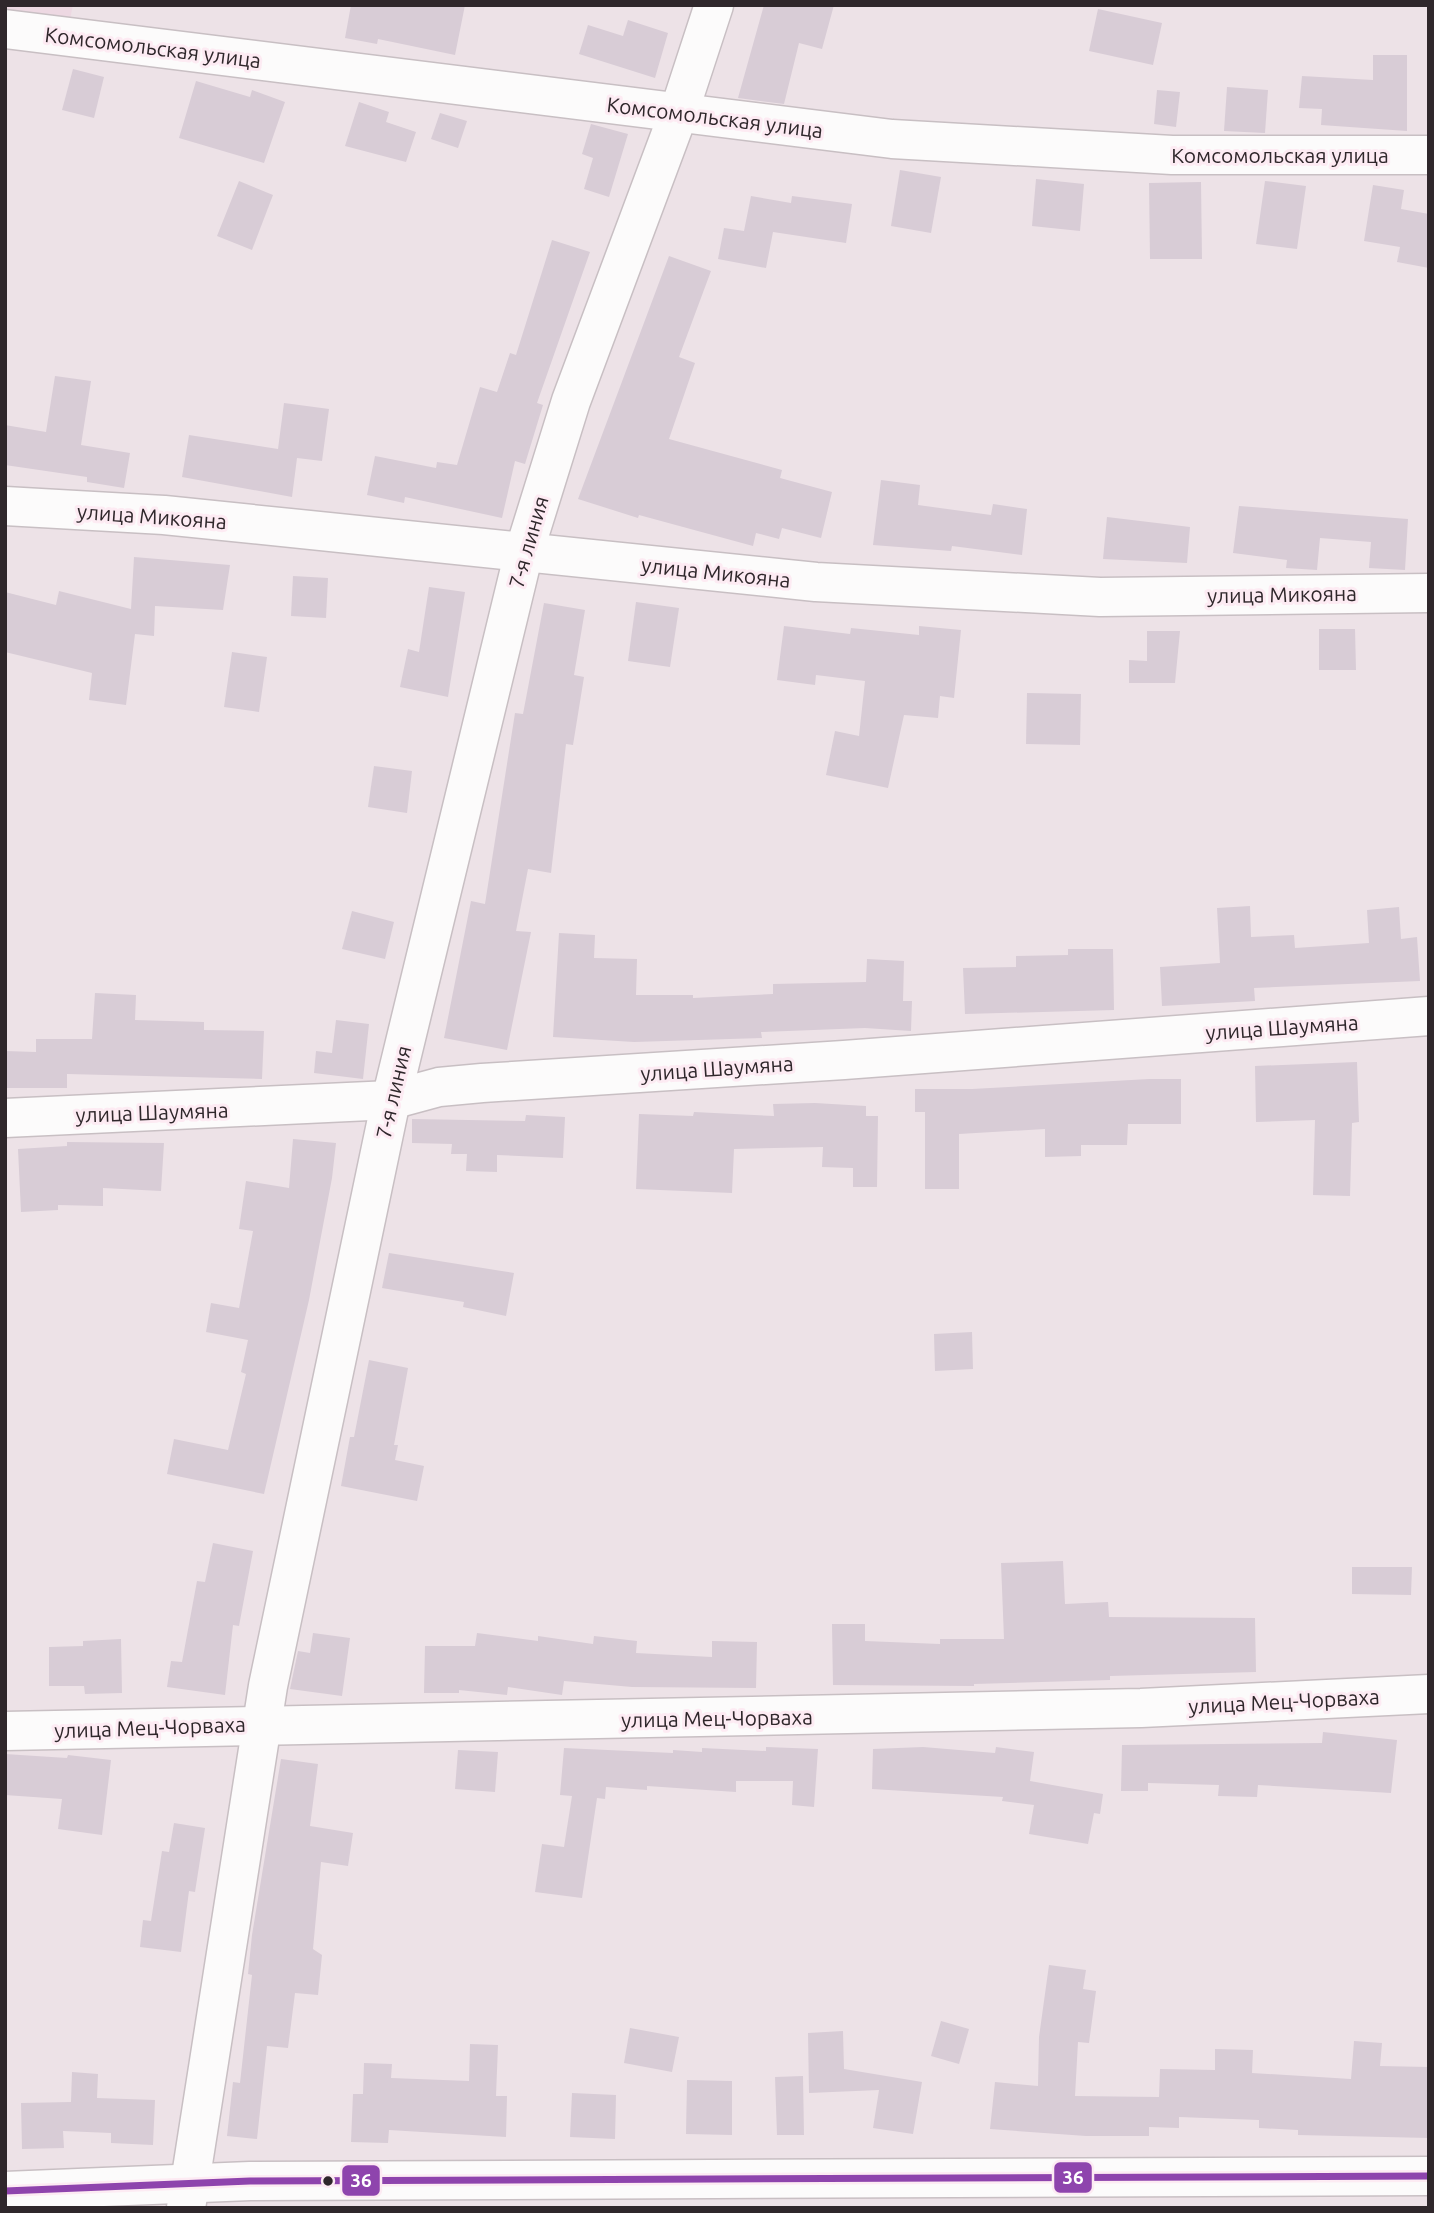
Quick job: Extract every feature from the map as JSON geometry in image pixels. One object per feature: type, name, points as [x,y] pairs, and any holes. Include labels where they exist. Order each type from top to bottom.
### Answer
[{"type":"street","name":"7-я линия","points":[[189,2195],[268,1686],[391,1100],[524,552],[570,401],[679,112],[714,5]]},
{"type":"street","name":"Комсомольская улица","points":[[5,29],[892,139],[1172,155],[1429,155]]},
{"type":"street","name":"улица Микояна","points":[[5,506],[164,514],[816,582],[1100,597],[1429,593]]},
{"type":"street","name":"улица Шаумяна","points":[[5,1118],[391,1100],[439,1087],[482,1083],[844,1060],[1429,1016]]},
{"type":"street","name":"улица Мец-Чорваха","points":[[5,1731],[1140,1708],[1429,1694]]},
{"type":"street","points":[[5,2191],[189,2195],[696,2177],[1429,2176]]},
{"type":"shaded area","points":[[5,5],[73,5],[69,24],[5,13]]},
{"type":"building","points":[[351,5],[465,5],[455,55],[378,39],[377,44],[345,38]]},
{"type":"building","points":[[764,5],[834,5],[822,49],[799,43],[784,104],[738,98]]},
{"type":"building","points":[[1098,9],[1162,23],[1153,65],[1089,51]]},
{"type":"building","points":[[628,20],[668,33],[655,78],[579,54],[588,25],[623,36]]},
{"type":"building","points":[[1373,55],[1407,55],[1407,131],[1321,125],[1322,109],[1299,108],[1302,76],[1373,80]]},
{"type":"building","points":[[73,69],[104,77],[94,118],[62,110]]},
{"type":"building","points":[[196,81],[250,97],[252,90],[285,102],[264,163],[179,138]]},
{"type":"building","points":[[1227,87],[1268,90],[1265,133],[1224,131]]},
{"type":"building","points":[[1157,90],[1180,92],[1176,127],[1154,124]]},
{"type":"building","points":[[359,102],[389,112],[386,122],[416,132],[406,162],[345,146]]},
{"type":"building","points":[[440,113],[467,121],[458,148],[431,139]]},
{"type":"building","points":[[591,124],[628,134],[609,197],[584,189],[593,158],[582,154]]},
{"type":"building","points":[[900,170],[941,177],[931,233],[891,226]]},
{"type":"building","points":[[1036,179],[1084,184],[1080,231],[1032,226]]},
{"type":"building","points":[[239,181],[273,195],[252,250],[217,236]]},
{"type":"building","points":[[1265,181],[1306,186],[1297,249],[1256,244]]},
{"type":"building","points":[[1201,182],[1202,259],[1150,259],[1149,183]]},
{"type":"building","points":[[1373,185],[1404,190],[1401,209],[1429,214],[1429,268],[1397,262],[1400,247],[1364,241]]},
{"type":"building","points":[[751,196],[791,203],[792,196],[852,204],[846,243],[773,232],[766,268],[718,259],[724,228],[744,231]]},
{"type":"building","points":[[552,240],[590,252],[537,403],[543,405],[525,464],[515,461],[502,518],[405,497],[404,503],[367,495],[375,456],[436,468],[437,462],[457,465],[480,387],[497,392],[510,353],[516,355]]},
{"type":"building","points":[[669,256],[711,271],[679,357],[695,363],[669,439],[782,470],[780,478],[832,492],[821,538],[782,528],[779,539],[756,533],[753,546],[639,515],[638,518],[578,499]]},
{"type":"building","points":[[55,376],[91,381],[81,445],[130,453],[124,488],[87,482],[87,477],[5,465],[5,425],[46,432]]},
{"type":"building","points":[[284,403],[329,409],[322,461],[297,458],[292,497],[182,477],[189,435],[278,449]]},
{"type":"building","points":[[881,480],[920,485],[918,505],[991,515],[993,504],[1027,509],[1022,555],[952,546],[951,551],[873,545]]},
{"type":"building","points":[[1239,506],[1408,519],[1405,570],[1369,568],[1371,542],[1320,538],[1317,570],[1286,568],[1287,560],[1233,553]]},
{"type":"building","points":[[1107,517],[1190,527],[1187,563],[1103,559]]},
{"type":"building","points":[[134,557],[230,565],[223,610],[155,606],[154,636],[135,634],[126,705],[89,700],[92,673],[5,652],[5,592],[56,605],[59,591],[131,609]]},
{"type":"building","points":[[293,576],[328,578],[326,618],[291,616]]},
{"type":"building","points":[[429,587],[465,592],[448,697],[400,687],[408,649],[419,652]]},
{"type":"building","points":[[636,602],[679,608],[670,667],[628,661]]},
{"type":"building","points":[[544,603],[585,610],[574,675],[584,677],[573,745],[566,744],[551,873],[528,869],[516,931],[531,932],[507,1050],[444,1038],[471,901],[485,904],[515,713],[523,714]]},
{"type":"building","points":[[784,626],[850,634],[851,628],[919,635],[919,626],[961,630],[954,698],[940,696],[938,718],[904,715],[888,788],[826,775],[835,731],[859,736],[865,681],[816,675],[815,685],[777,680]]},
{"type":"building","points":[[1319,629],[1355,629],[1356,670],[1319,670]]},
{"type":"building","points":[[1147,631],[1180,631],[1175,683],[1129,683],[1129,660],[1147,661]]},
{"type":"building","points":[[232,652],[267,657],[259,712],[224,707]]},
{"type":"building","points":[[1027,693],[1081,694],[1080,745],[1026,744]]},
{"type":"building","points":[[374,766],[412,771],[407,813],[368,807]]},
{"type":"building","points":[[1250,906],[1251,937],[1294,935],[1295,948],[1369,943],[1367,910],[1399,907],[1401,939],[1417,937],[1420,981],[1254,988],[1255,1001],[1162,1006],[1160,967],[1220,963],[1217,908]]},
{"type":"building","points":[[352,911],[394,922],[385,959],[342,949]]},
{"type":"building","points":[[559,933],[595,935],[594,958],[637,959],[636,995],[693,995],[693,998],[773,994],[773,984],[866,982],[867,959],[904,961],[903,1001],[912,1001],[911,1031],[865,1028],[761,1032],[762,1038],[634,1042],[553,1037]]},
{"type":"building","points":[[1068,949],[1113,949],[1114,1010],[965,1014],[963,968],[1016,967],[1016,956],[1068,955]]},
{"type":"building","points":[[95,993],[136,995],[135,1020],[204,1022],[204,1030],[264,1031],[262,1079],[67,1074],[67,1088],[5,1088],[5,1051],[36,1052],[36,1039],[92,1039]]},
{"type":"building","points":[[336,1020],[369,1024],[363,1079],[314,1073],[316,1051],[332,1053]]},
{"type":"building","points":[[1357,1062],[1359,1122],[1352,1123],[1350,1196],[1313,1195],[1315,1120],[1256,1122],[1255,1066]]},
{"type":"building","points":[[1181,1079],[1181,1124],[1128,1124],[1127,1145],[1081,1145],[1081,1156],[1045,1157],[1045,1129],[959,1134],[959,1189],[925,1189],[925,1112],[915,1112],[915,1089],[972,1089]]},
{"type":"building","points":[[773,1104],[866,1106],[866,1116],[878,1116],[877,1187],[853,1187],[853,1168],[822,1167],[823,1147],[734,1149],[732,1193],[636,1189],[639,1114],[693,1116],[694,1112],[774,1116]]},
{"type":"building","points":[[526,1115],[565,1117],[563,1158],[497,1155],[497,1172],[466,1171],[467,1154],[451,1154],[452,1144],[412,1143],[412,1119],[525,1121]]},
{"type":"building","points":[[293,1139],[336,1143],[309,1300],[264,1494],[167,1474],[174,1439],[228,1450],[246,1374],[241,1372],[248,1340],[206,1332],[211,1303],[239,1308],[253,1231],[239,1229],[246,1181],[289,1188]]},
{"type":"building","points":[[67,1142],[164,1143],[161,1191],[103,1188],[103,1206],[58,1205],[58,1210],[21,1212],[18,1149],[67,1146]]},
{"type":"building","points":[[389,1253],[514,1273],[506,1316],[463,1307],[464,1302],[382,1288]]},
{"type":"building","points":[[972,1332],[973,1369],[935,1371],[934,1334]]},
{"type":"building","points":[[369,1360],[408,1368],[394,1445],[398,1445],[395,1460],[424,1466],[417,1501],[341,1486]]},
{"type":"building","points":[[213,1543],[253,1551],[239,1626],[233,1625],[225,1695],[167,1687],[171,1661],[182,1662],[197,1581],[205,1582]]},
{"type":"building","points":[[1063,1561],[1065,1604],[1108,1602],[1109,1617],[1255,1618],[1256,1672],[1110,1676],[1110,1680],[974,1686],[833,1685],[832,1624],[865,1624],[865,1641],[940,1644],[940,1639],[1004,1639],[1001,1563]]},
{"type":"building","points":[[1352,1567],[1412,1567],[1411,1595],[1352,1594]]},
{"type":"building","points":[[313,1633],[350,1638],[342,1696],[290,1689],[298,1651],[310,1653]]},
{"type":"building","points":[[477,1633],[538,1641],[538,1636],[593,1644],[594,1636],[637,1641],[636,1653],[712,1657],[712,1641],[757,1642],[756,1688],[632,1687],[564,1681],[562,1695],[508,1687],[507,1695],[459,1690],[459,1693],[424,1693],[425,1646],[475,1646]]},
{"type":"building","points":[[121,1639],[122,1693],[85,1694],[84,1686],[49,1686],[49,1647],[83,1646],[83,1641]]},
{"type":"building","points":[[1323,1732],[1397,1740],[1391,1793],[1258,1785],[1257,1797],[1218,1796],[1219,1785],[1148,1783],[1148,1791],[1121,1791],[1122,1745],[1322,1743]]},
{"type":"building","points":[[766,1747],[818,1749],[814,1807],[792,1805],[793,1781],[736,1781],[736,1792],[647,1786],[647,1790],[606,1787],[605,1799],[597,1798],[582,1898],[535,1892],[542,1844],[564,1847],[572,1796],[560,1795],[564,1748],[673,1753],[673,1750],[702,1752],[702,1748],[766,1751]]},
{"type":"building","points":[[923,1747],[995,1753],[996,1747],[1034,1752],[1030,1781],[1103,1794],[1100,1814],[1094,1813],[1088,1844],[1029,1834],[1034,1805],[1002,1801],[1003,1797],[872,1789],[873,1749]]},
{"type":"building","points":[[458,1750],[498,1752],[495,1792],[455,1789]]},
{"type":"building","points":[[5,1754],[67,1758],[68,1755],[111,1760],[102,1835],[58,1829],[62,1799],[5,1795]]},
{"type":"building","points":[[281,1759],[318,1764],[310,1826],[353,1833],[348,1866],[321,1862],[313,1949],[322,1955],[318,1995],[295,1993],[288,2048],[267,2046],[257,2139],[227,2136],[233,2082],[240,2083],[252,1975],[248,1974],[252,1935]]},
{"type":"building","points":[[174,1823],[205,1828],[195,1892],[189,1891],[181,1952],[140,1947],[143,1920],[151,1921],[162,1851],[169,1852]]},
{"type":"building","points":[[1049,1965],[1086,1970],[1083,1989],[1096,1991],[1089,2043],[1078,2042],[1075,2096],[1159,2097],[1160,2069],[1215,2070],[1215,2049],[1253,2050],[1252,2073],[1351,2079],[1354,2041],[1382,2043],[1380,2066],[1429,2067],[1429,2138],[1298,2135],[1298,2130],[1259,2128],[1259,2120],[1179,2117],[1179,2128],[1149,2127],[1149,2136],[1086,2136],[990,2129],[995,2082],[1038,2086],[1039,2037]]},
{"type":"building","points":[[941,2021],[969,2029],[959,2064],[931,2056]]},
{"type":"building","points":[[630,2028],[679,2037],[672,2072],[624,2063]]},
{"type":"building","points":[[843,2031],[844,2069],[922,2082],[913,2134],[873,2128],[879,2090],[809,2093],[808,2033]]},
{"type":"building","points":[[470,2044],[498,2045],[496,2096],[507,2096],[506,2137],[389,2130],[388,2143],[351,2142],[353,2094],[363,2094],[364,2063],[392,2064],[391,2078],[469,2081]]},
{"type":"building","points":[[72,2072],[98,2074],[97,2098],[155,2100],[153,2145],[111,2143],[111,2133],[63,2131],[64,2148],[22,2149],[21,2103],[71,2102]]},
{"type":"building","points":[[803,2076],[804,2135],[777,2135],[775,2077]]},
{"type":"building","points":[[687,2080],[732,2081],[732,2135],[686,2134]]},
{"type":"building","points":[[572,2093],[616,2095],[615,2139],[570,2137]]},
{"type":"transit line","name":"36","points":[[5,2191],[250,2181],[1429,2176]]}]
